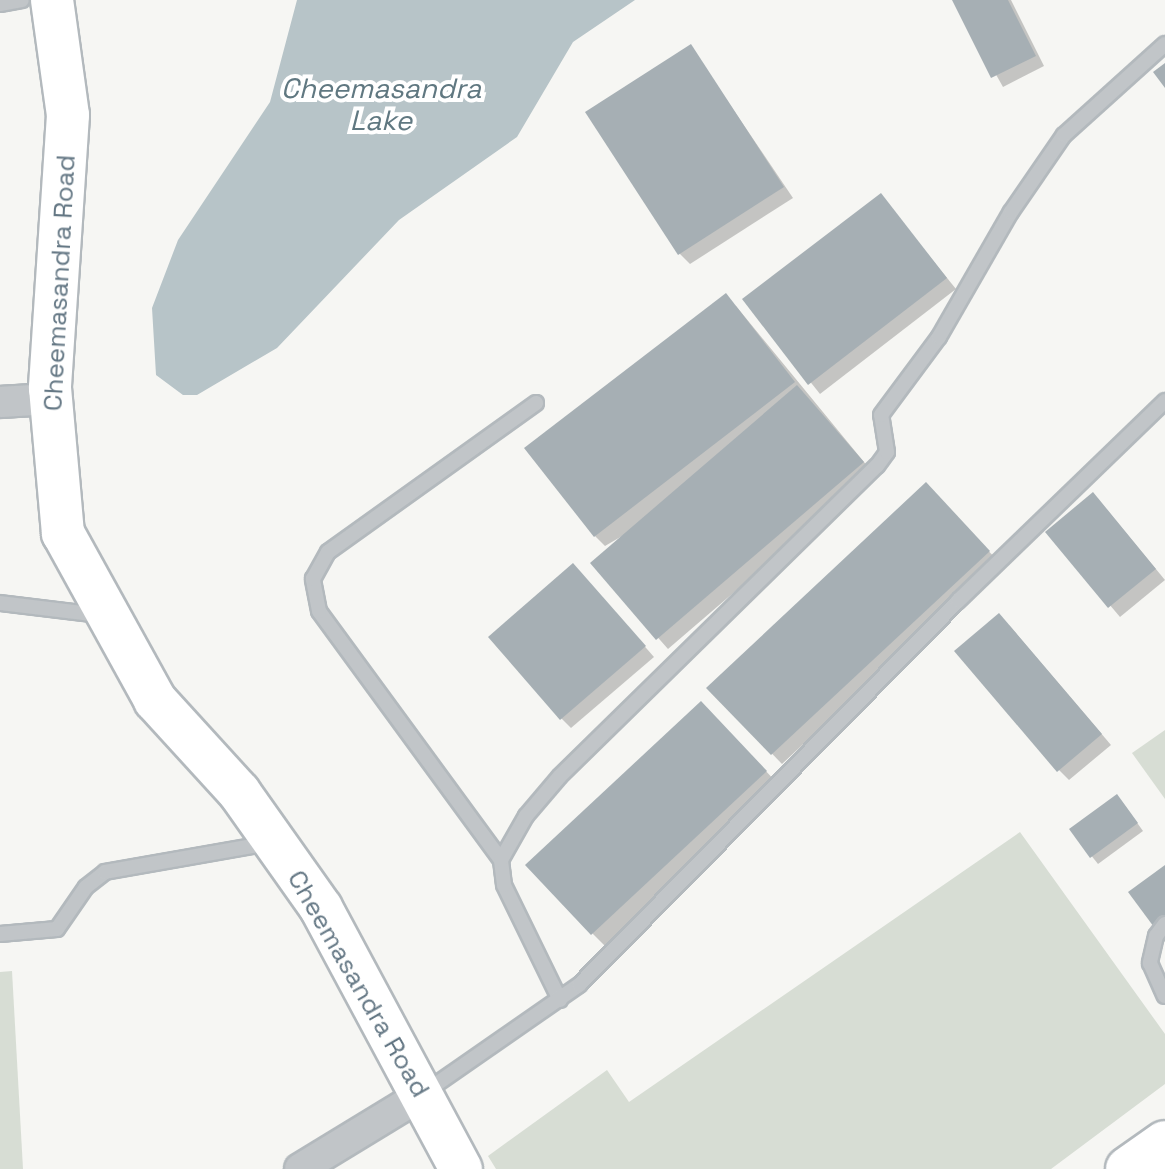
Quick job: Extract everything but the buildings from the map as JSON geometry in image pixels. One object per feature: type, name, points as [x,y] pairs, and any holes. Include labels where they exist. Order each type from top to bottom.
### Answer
[{"type":"main road","points":[[1128,1169],[1165,1143]]},
{"type":"street","name":"Cheemasandra Road","points":[[52,0],[68,115],[51,399],[63,533],[155,700],[239,792],[321,908],[461,1169]]},
{"type":"street","points":[[0,402],[51,399]]},
{"type":"street","points":[[300,1169],[421,1095]]},
{"type":"lane","points":[[0,4],[22,0]]},
{"type":"lane","points":[[501,860],[526,816],[560,776],[877,466],[887,452],[881,415],[939,337],[1011,212],[1064,135],[1165,44]]},
{"type":"lane","points":[[421,1095],[560,1000],[1165,401]]},
{"type":"lane","points":[[536,403],[328,552],[313,579],[319,611],[501,860],[515,912],[560,1000]]},
{"type":"lane","points":[[0,603],[109,617]]},
{"type":"lane","points":[[0,934],[57,929],[86,887],[105,872],[274,842]]},
{"type":"lane","points":[[1165,924],[1156,936],[1150,963],[1165,996]]},
{"type":"shaded area","points":[[1165,730],[1165,799],[1132,753]]},
{"type":"shaded area","points":[[1020,832],[1165,1034],[1165,1084],[1051,1169],[496,1169],[488,1156],[607,1070],[629,1102]]},
{"type":"shaded area","points":[[12,971],[23,1169],[0,1169],[0,972]]},
{"type":"water","name":"Cheemasandra Lake","points":[[297,0],[635,0],[573,42],[517,137],[399,220],[277,348],[197,395],[183,395],[156,375],[152,308],[178,240],[270,102]]}]
